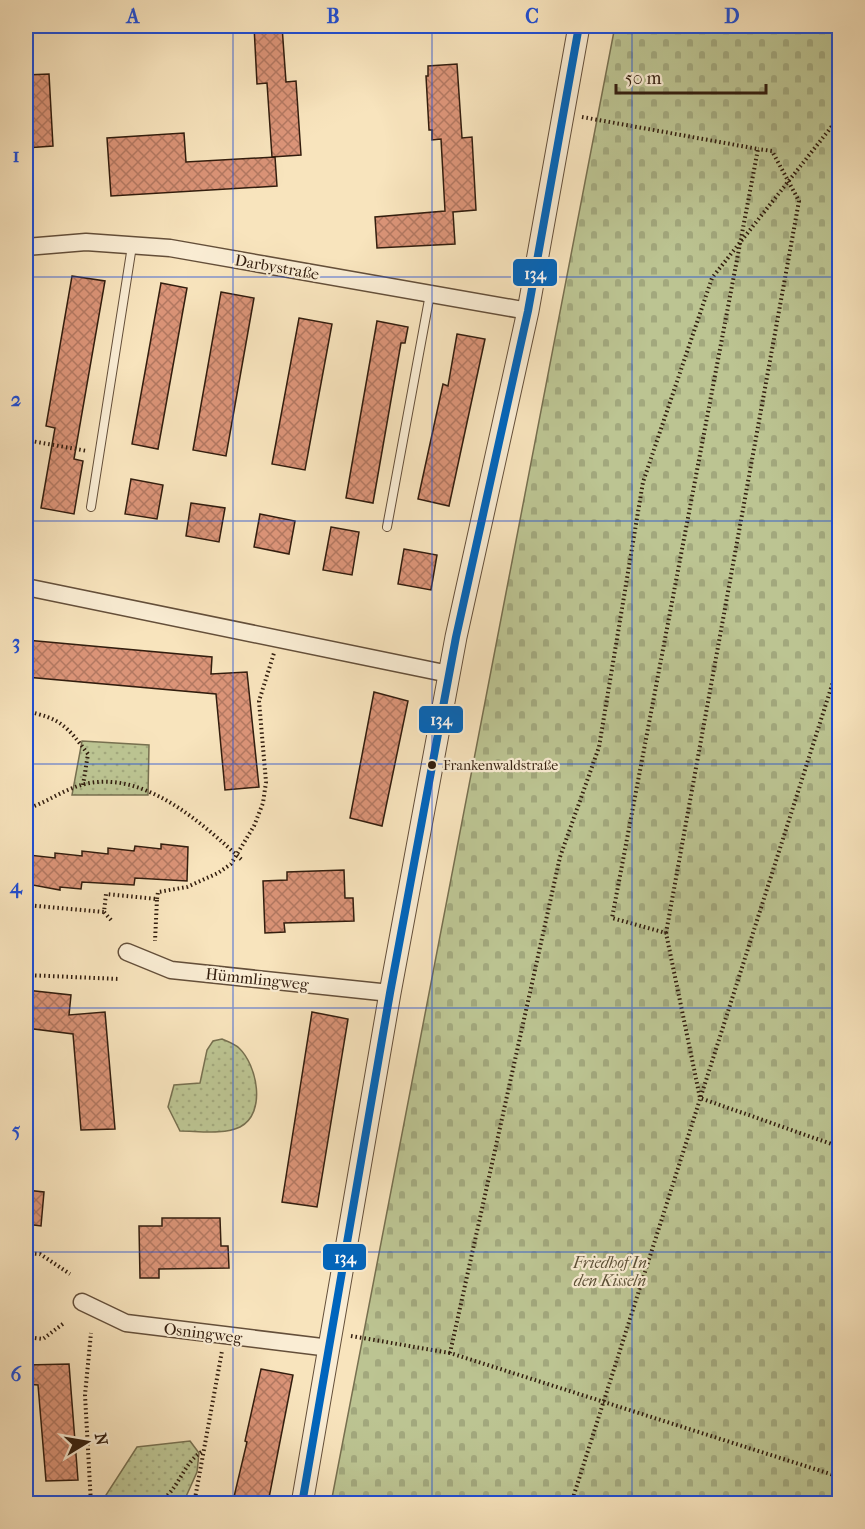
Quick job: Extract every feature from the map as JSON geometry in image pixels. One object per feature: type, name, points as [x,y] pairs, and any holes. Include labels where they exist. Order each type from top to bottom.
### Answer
[{"type":"street","points":[[302,1503],[390,993],[449,674],[528,311],[579,26]]},
{"type":"street","name":"Darbystraße","points":[[26,246],[86,242],[170,248],[528,311]]},
{"type":"street","points":[[26,587],[449,674]]},
{"type":"street","name":"Hümmlingweg","points":[[127,952],[171,970],[390,993]]},
{"type":"street","name":"Osningweg","points":[[82,1302],[126,1323],[331,1340]]},
{"type":"lane","points":[[91,507],[132,246]]},
{"type":"lane","points":[[387,526],[429,294]]},
{"type":"path","points":[[563,113],[772,151],[799,201],[666,933],[700,1098]]},
{"type":"path","points":[[450,1353],[560,857],[599,747],[643,482],[712,278],[787,180],[840,116]]},
{"type":"path","points":[[666,933],[612,918],[758,149]]},
{"type":"path","points":[[26,440],[99,453]]},
{"type":"path","points":[[155,941],[158,892],[187,887],[218,873],[237,855],[263,803],[266,762],[259,701],[273,653]]},
{"type":"path","points":[[571,1503],[840,660]]},
{"type":"path","points":[[26,711],[46,716],[67,726],[88,754],[83,784]]},
{"type":"path","points":[[26,809],[83,784],[114,782],[156,795],[219,837],[242,860]]},
{"type":"path","points":[[104,912],[106,894],[157,899]]},
{"type":"path","points":[[26,905],[104,912],[111,920]]},
{"type":"path","points":[[26,975],[119,979]]},
{"type":"path","points":[[700,1098],[840,1147]]},
{"type":"path","points":[[26,1253],[40,1254],[70,1274]]},
{"type":"path","points":[[26,1337],[43,1339],[64,1323]]},
{"type":"path","points":[[91,1333],[85,1395],[91,1503]]},
{"type":"path","points":[[331,1340],[450,1353],[840,1477]]},
{"type":"path","points":[[194,1503],[223,1350]]},
{"type":"path","points":[[157,1503],[169,1497],[194,1456],[204,1451]]},
{"type":"green space","name":"Friedhof In den Kisseln","points":[[615,26],[839,26],[839,1503],[331,1503]]},
{"type":"green space","points":[[82,741],[149,745],[148,795],[72,795]]},
{"type":"green space","points":[[222,1039],[239,1048],[251,1066],[256,1089],[254,1111],[248,1120],[234,1129],[219,1132],[180,1131],[168,1107],[174,1085],[200,1083],[207,1050],[213,1041]]},
{"type":"green space","points":[[190,1441],[199,1453],[197,1472],[184,1501],[110,1503],[106,1495],[137,1447]]},
{"type":"building","points":[[254,26],[282,26],[286,82],[296,81],[301,155],[272,157],[267,83],[257,84]]},
{"type":"building","points":[[457,64],[462,138],[472,137],[476,210],[453,212],[455,244],[377,248],[375,217],[445,211],[441,139],[432,140],[432,130],[429,130],[426,76],[428,76],[428,66]]},
{"type":"building","points":[[49,74],[53,146],[26,148],[26,75]]},
{"type":"building","points":[[184,133],[186,162],[275,157],[277,186],[111,196],[107,138]]},
{"type":"building","points":[[72,276],[105,281],[74,459],[83,461],[74,514],[41,508],[55,428],[46,426]]},
{"type":"building","points":[[161,283],[187,288],[158,449],[132,444]]},
{"type":"building","points":[[221,292],[254,298],[226,456],[193,450]]},
{"type":"building","points":[[299,318],[332,324],[305,470],[272,464]]},
{"type":"building","points":[[377,321],[408,327],[405,343],[401,343],[373,503],[346,498]]},
{"type":"building","points":[[457,334],[485,339],[449,506],[418,499],[443,384],[448,386]]},
{"type":"building","points":[[131,479],[163,485],[157,519],[125,514]]},
{"type":"building","points":[[191,503],[225,508],[219,542],[186,536]]},
{"type":"building","points":[[260,514],[295,521],[289,554],[254,547]]},
{"type":"building","points":[[331,527],[359,532],[352,575],[323,570]]},
{"type":"building","points":[[404,549],[437,555],[431,590],[398,584]]},
{"type":"building","points":[[26,640],[212,657],[211,674],[247,672],[259,787],[225,790],[216,694],[26,677]]},
{"type":"building","points":[[374,692],[408,701],[382,826],[350,818]]},
{"type":"building","points":[[161,844],[188,847],[187,881],[135,878],[134,885],[82,882],[81,889],[60,887],[60,890],[27,884],[29,855],[55,858],[55,853],[82,856],[82,851],[108,854],[108,848],[134,851],[135,846],[161,849]]},
{"type":"building","points":[[344,870],[345,898],[353,898],[354,921],[284,923],[285,932],[265,933],[263,881],[287,880],[287,872]]},
{"type":"building","points":[[26,990],[71,995],[69,1015],[105,1012],[115,1129],[81,1130],[73,1034],[26,1028]]},
{"type":"building","points":[[312,1012],[348,1019],[317,1207],[282,1202]]},
{"type":"building","points":[[26,1190],[44,1192],[41,1226],[26,1224]]},
{"type":"building","points":[[162,1218],[220,1218],[221,1246],[228,1246],[229,1268],[159,1269],[159,1278],[140,1278],[139,1226],[162,1226]]},
{"type":"building","points":[[69,1364],[78,1480],[46,1481],[38,1385],[26,1384],[26,1365]]},
{"type":"building","points":[[261,1369],[293,1375],[268,1503],[235,1503],[233,1501]]},
{"type":"transit line","name":"134","points":[[302,1504],[390,993],[456,637],[528,311],[579,26]]},
{"type":"place","name":"Frankenwaldstraße","points":[[432,765]]}]
